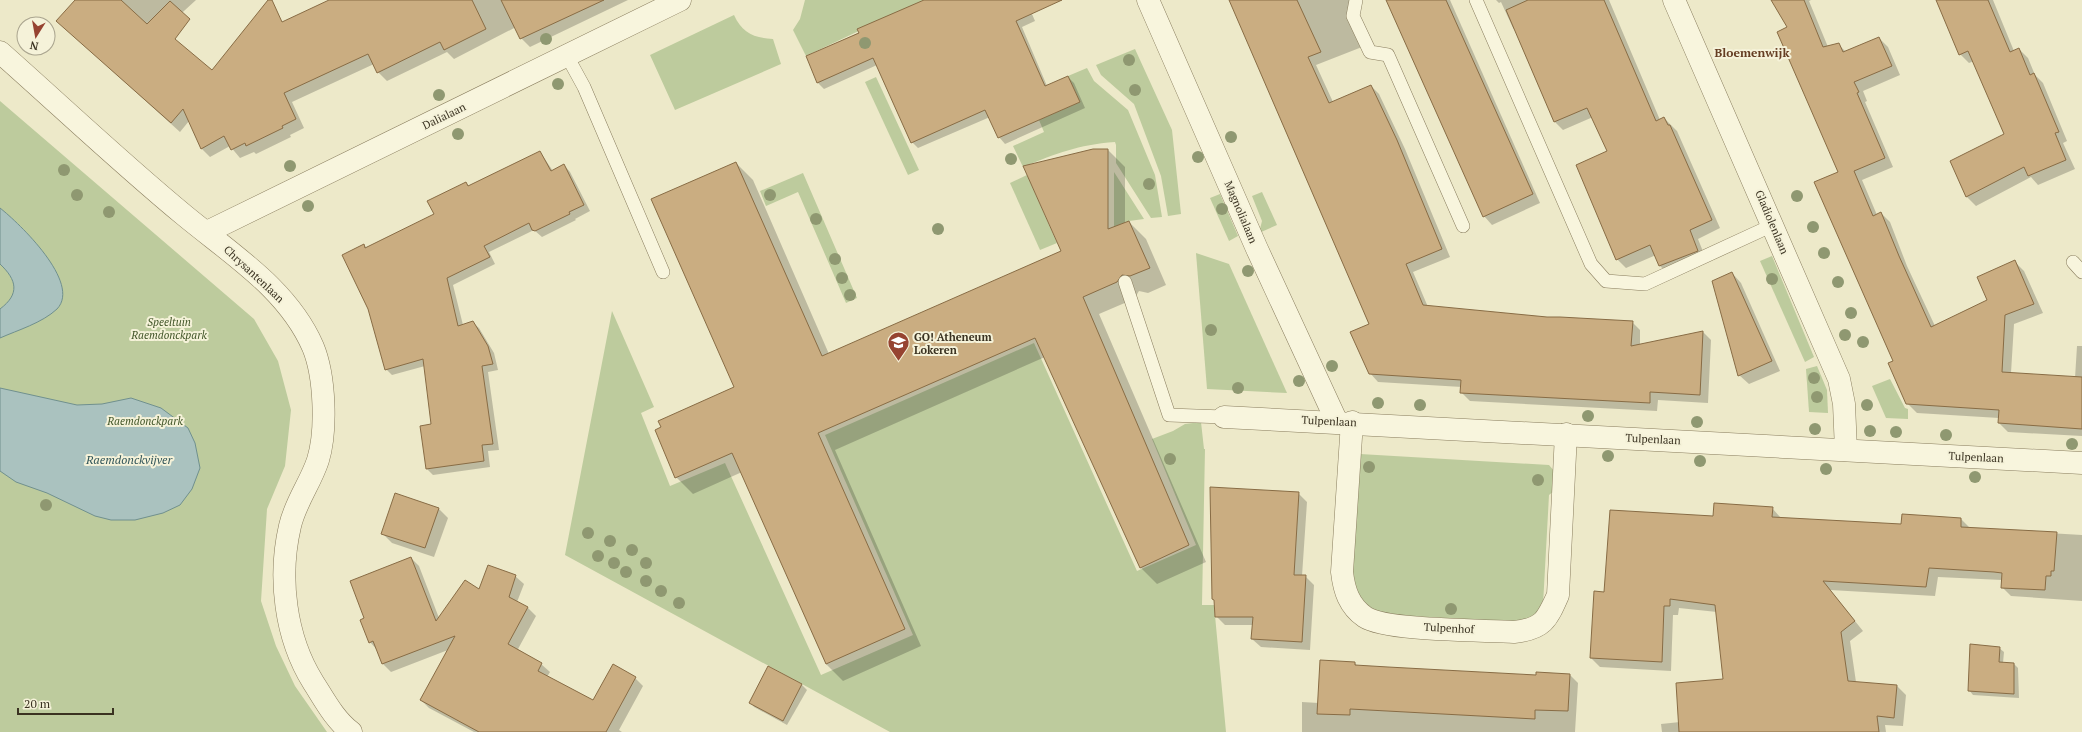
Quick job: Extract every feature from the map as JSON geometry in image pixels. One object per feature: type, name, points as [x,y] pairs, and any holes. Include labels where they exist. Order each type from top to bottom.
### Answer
[{"type":"street","name":"Dalialaan","points":[[207,232],[680,0]]},
{"type":"street","name":"Magnolialaan","points":[[1148,0],[1257,249],[1345,422]]},
{"type":"street","name":"Gladiolenlaan","points":[[1674,0],[1839,378],[1844,404],[1846,450]]},
{"type":"street","name":"Chrysantenlaan","points":[[0,52],[185,215],[280,295],[297,319],[315,355],[322,378],[324,417],[318,458],[290,524],[284,560],[287,615],[304,667],[340,724],[351,732]]},
{"type":"street","name":"Tulpenlaan","points":[[1224,417],[1345,422],[2082,463]]},
{"type":"street","name":"Tulpenhof","points":[[1345,422],[1342,572],[1344,587],[1351,603],[1365,618],[1376,622],[1415,627],[1514,632],[1528,630],[1539,625],[1549,616],[1558,595],[1566,434]]},
{"type":"lane","points":[[1356,0],[1353,16],[1370,52],[1388,55],[1463,226]]},
{"type":"lane","points":[[1476,0],[1591,264],[1606,281],[1645,284],[1773,225]]},
{"type":"lane","points":[[567,56],[584,87],[663,272]]},
{"type":"lane","points":[[1124,282],[1169,415],[1224,417]]},
{"type":"green space","points":[[805,0],[924,0],[806,56],[793,30],[800,19]]},
{"type":"green space","points":[[734,15],[741,26],[749,33],[754,36],[773,39],[781,64],[675,110],[650,55]]},
{"type":"green space","points":[[1135,49],[1172,130],[1181,214],[1168,216],[1161,176],[1134,104],[1101,75],[1096,65]]},
{"type":"green space","points":[[1087,68],[1094,81],[1128,110],[1155,175],[1162,217],[1151,218],[1116,163],[1115,142],[1090,145],[1068,150],[1023,167],[1013,146],[1044,132],[1039,120],[1080,102],[1068,76]]},
{"type":"green space","points":[[876,77],[919,170],[908,175],[865,82]]},
{"type":"green space","name":"Raemdonckpark","points":[[0,101],[254,319],[278,361],[291,410],[285,466],[267,509],[261,601],[276,646],[295,686],[327,732],[0,732]]},
{"type":"green space","points":[[1114,172],[1144,219],[1129,221],[1114,227]]},
{"type":"green space","points":[[803,173],[857,298],[846,303],[798,192],[766,206],[760,191]]},
{"type":"green space","points":[[1027,175],[1057,243],[1040,250],[1010,183]]},
{"type":"green space","points":[[1262,192],[1277,225],[1259,233],[1262,221],[1252,196]]},
{"type":"green space","points":[[1220,194],[1238,236],[1229,241],[1210,198]]},
{"type":"green space","points":[[1196,253],[1229,264],[1287,393],[1207,389]]},
{"type":"green space","points":[[1772,256],[1814,357],[1805,362],[1760,261]]},
{"type":"green space","points":[[612,311],[654,407],[641,413],[670,486],[725,463],[821,675],[913,635],[825,435],[1034,343],[1137,571],[1196,545],[1152,439],[1173,431],[1185,424],[1201,422],[1205,449],[1202,605],[1214,605],[1226,732],[890,732],[565,555]]},
{"type":"green space","points":[[1817,366],[1827,390],[1828,413],[1809,412],[1806,369]]},
{"type":"green space","points":[[1890,379],[1905,408],[1908,409],[1908,419],[1886,418],[1872,386]]},
{"type":"green space","points":[[1360,454],[1549,465],[1555,472],[1554,491],[1549,495],[1543,605],[1537,614],[1521,622],[1391,615],[1375,610],[1366,605],[1358,595],[1352,576]]},
{"type":"water","points":[[0,208],[20,226],[45,254],[55,270],[61,284],[63,298],[57,309],[51,314],[30,326],[0,338],[0,309],[11,298],[14,287],[10,276],[0,264]]},
{"type":"water","name":"Raemdonckvijver","points":[[0,388],[77,405],[102,404],[131,398],[161,408],[188,428],[195,443],[200,468],[192,489],[180,505],[163,513],[135,520],[111,520],[95,516],[47,493],[16,482],[0,471]]},
{"type":"building","points":[[75,0],[121,0],[147,24],[170,1],[190,19],[175,39],[212,70],[268,0],[272,0],[282,22],[329,0],[472,0],[486,29],[444,50],[440,42],[377,73],[368,54],[284,93],[296,119],[282,126],[283,128],[246,146],[245,143],[231,150],[224,136],[201,149],[183,109],[171,123],[56,21]]},
{"type":"building","points":[[501,0],[604,0],[520,39]]},
{"type":"building","points":[[924,0],[1062,0],[1016,21],[1045,86],[1068,76],[1080,102],[998,138],[985,110],[911,143],[873,58],[817,83],[806,56],[859,33],[857,29]]},
{"type":"building","points":[[1229,0],[1297,0],[1321,52],[1308,57],[1329,103],[1371,85],[1397,140],[1442,249],[1406,264],[1423,305],[1547,317],[1633,321],[1631,346],[1703,331],[1700,395],[1650,392],[1650,403],[1460,393],[1461,380],[1369,374],[1350,332],[1369,324]]},
{"type":"building","points":[[1386,0],[1446,0],[1533,194],[1483,217]]},
{"type":"building","points":[[1528,0],[1604,0],[1656,121],[1664,117],[1668,125],[1670,125],[1712,220],[1690,230],[1698,251],[1659,266],[1650,245],[1616,260],[1576,165],[1607,151],[1587,108],[1554,122],[1506,10]]},
{"type":"building","points":[[1771,0],[1804,0],[1823,47],[1839,43],[1843,52],[1879,37],[1892,66],[1854,82],[1859,92],[1857,93],[1885,158],[1854,171],[1873,216],[1881,212],[1931,327],[1987,300],[1977,277],[2015,260],[2034,304],[2005,315],[2002,372],[2082,377],[2082,429],[1998,423],[1999,410],[1906,404],[1888,363],[1893,361],[1814,182],[1838,172],[1777,32],[1787,27]]},
{"type":"building","points":[[1936,0],[1988,0],[2010,52],[2019,48],[2030,75],[2034,73],[2059,132],[2055,133],[2066,160],[2028,176],[2024,167],[1966,197],[1950,161],[2004,134],[1968,51],[1959,55]]},
{"type":"building","points":[[1093,149],[1108,149],[1108,229],[1129,221],[1150,268],[1130,276],[1122,275],[1117,282],[1083,297],[1189,545],[1140,568],[1035,338],[818,433],[905,629],[826,664],[732,453],[675,478],[655,430],[661,427],[658,421],[734,387],[651,199],[736,162],[822,356],[1061,251],[1023,166]]},
{"type":"building","points":[[540,151],[551,171],[564,164],[584,205],[569,212],[570,214],[535,231],[532,230],[529,223],[484,246],[490,257],[447,278],[458,326],[473,321],[488,346],[493,364],[482,366],[493,444],[482,445],[484,461],[426,469],[420,426],[431,424],[423,359],[385,370],[368,309],[342,255],[364,244],[365,248],[434,214],[427,201],[466,182],[468,186]]},
{"type":"building","points":[[1732,272],[1772,361],[1738,376],[1712,281]]},
{"type":"building","points":[[1210,487],[1299,492],[1294,575],[1306,575],[1302,642],[1251,639],[1253,617],[1215,617],[1214,600],[1212,599]]},
{"type":"building","points":[[395,493],[439,508],[425,548],[381,534]]},
{"type":"building","points":[[1714,503],[1773,507],[1772,517],[1901,524],[1902,514],[1961,518],[1961,527],[2057,532],[2054,571],[2051,571],[2051,576],[2046,576],[2045,590],[2001,588],[2002,573],[1929,568],[1926,587],[1823,581],[1855,621],[1841,632],[1848,681],[1897,685],[1894,718],[1877,716],[1879,732],[1679,732],[1676,683],[1723,679],[1715,605],[1670,599],[1670,606],[1664,606],[1662,662],[1590,658],[1594,591],[1604,592],[1610,510],[1713,516]]},
{"type":"building","points":[[411,557],[436,621],[465,580],[479,589],[488,565],[516,575],[509,597],[528,607],[508,644],[542,663],[538,671],[593,700],[613,664],[636,677],[606,732],[479,732],[420,700],[455,636],[382,664],[373,641],[369,643],[360,620],[364,618],[350,581]]},
{"type":"building","points":[[1970,644],[2000,647],[1999,662],[2014,663],[2014,694],[1968,691]]},
{"type":"building","points":[[1320,660],[1355,662],[1355,665],[1388,667],[1536,675],[1536,672],[1570,674],[1568,711],[1535,710],[1535,719],[1350,709],[1350,715],[1317,714]]},
{"type":"building","points":[[768,666],[802,684],[783,721],[749,703]]},
{"type":"place","name":"GO! Atheneum Lokeren","points":[[899,362]]},
{"type":"district","name":"Bloemenwijk","points":[[1752,52]]},
{"type":"park label","name":"Speeltuin Raemdonckpark","points":[[169,328]]}]
